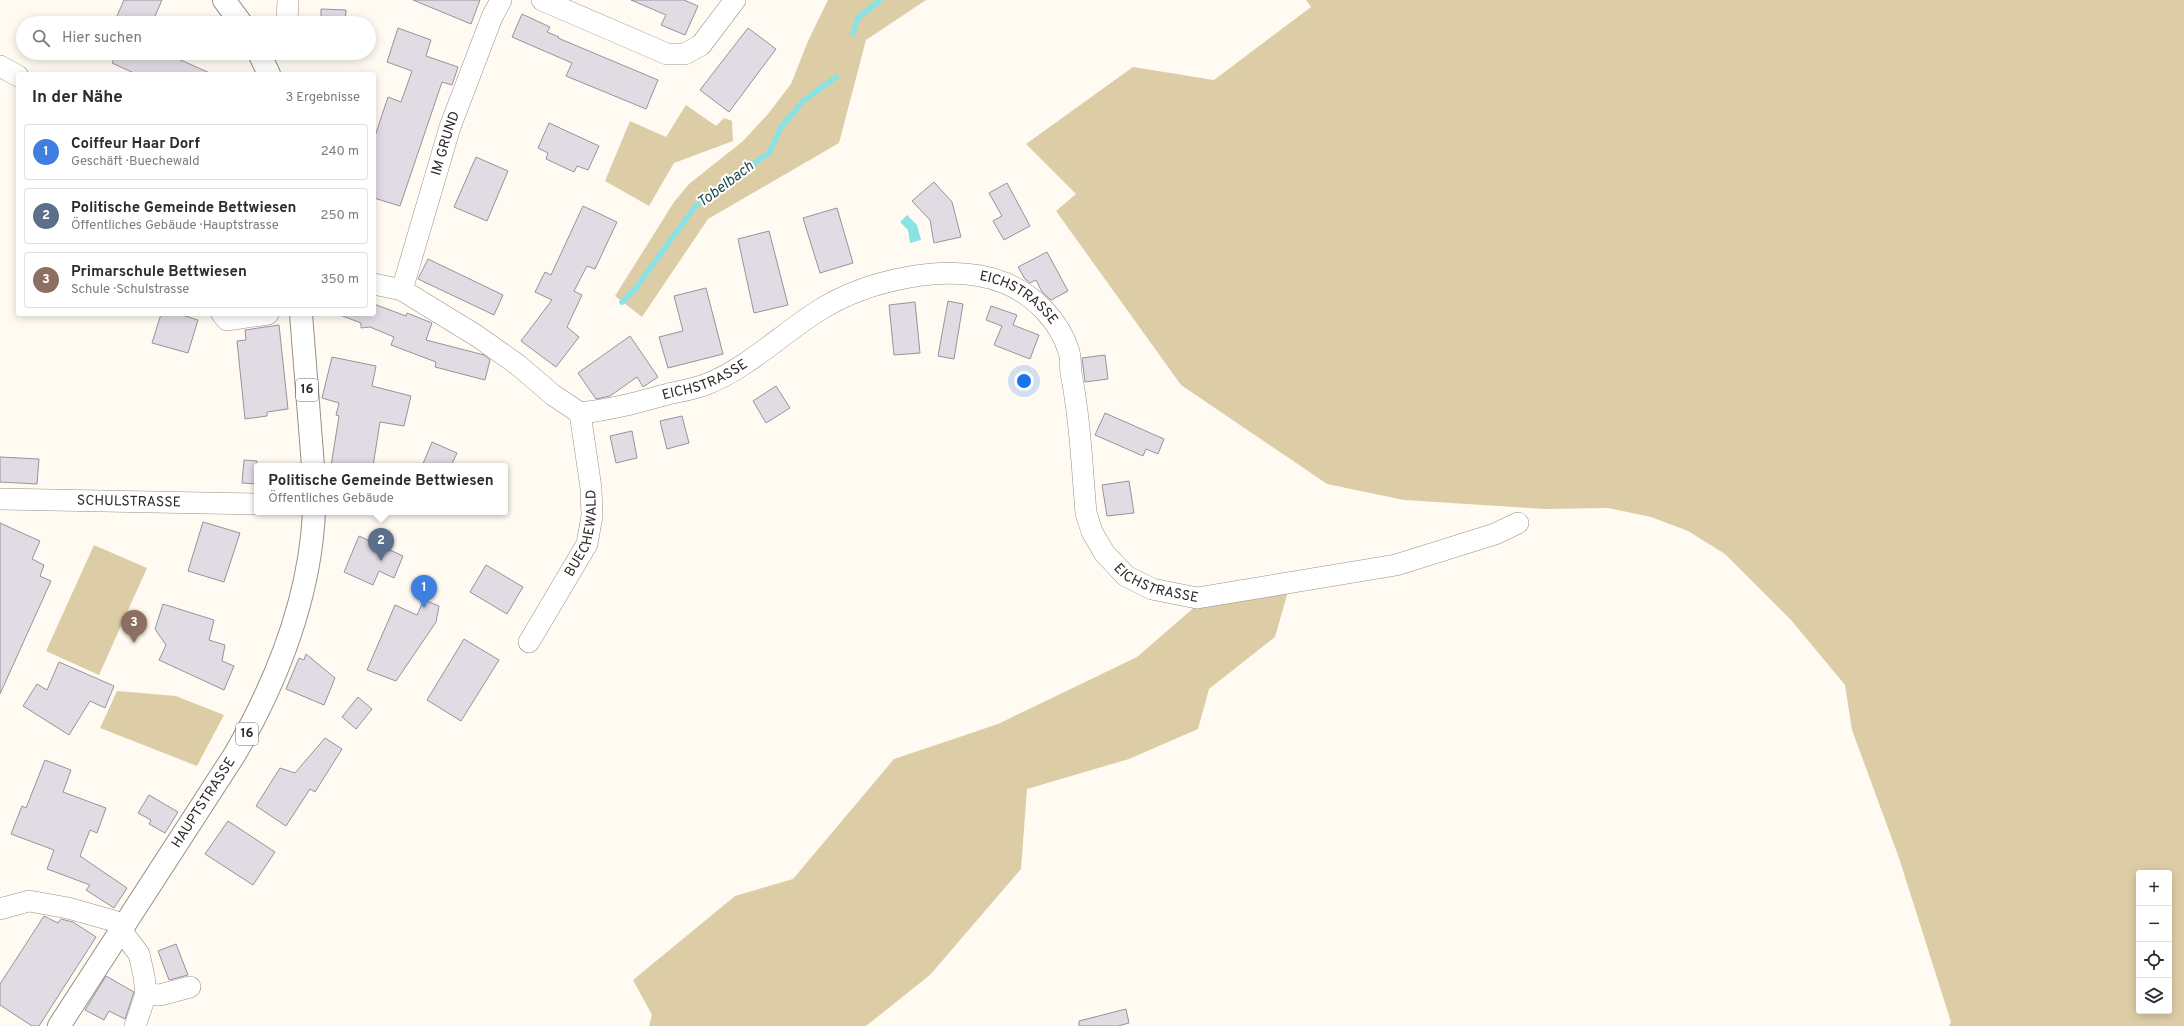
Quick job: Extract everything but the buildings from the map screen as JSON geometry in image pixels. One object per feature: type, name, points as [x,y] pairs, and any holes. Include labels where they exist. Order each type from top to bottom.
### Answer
[{"type":"main road","points":[[224,0],[236,16]]},
{"type":"main road","name":"16","points":[[301,316],[313,463]]},
{"type":"main road","name":"HAUPTSTRASSE","points":[[58,1026],[235,754],[254,720],[283,650],[300,602],[309,560],[314,515]]},
{"type":"street","points":[[287,16],[288,0]]},
{"type":"street","name":"IM GRUND","points":[[402,290],[450,127],[492,17],[501,0]]},
{"type":"street","points":[[542,0],[667,54],[685,54],[701,45],[735,0]]},
{"type":"street","points":[[0,66],[16,75]]},
{"type":"street","name":"EICHSTRASSE","points":[[580,413],[611,410],[707,384],[777,340],[819,311],[864,288],[898,278],[939,274],[980,276],[1020,289],[1044,309],[1059,331],[1069,352],[1076,399],[1088,525],[1105,554],[1126,576],[1152,589],[1198,598],[1396,566],[1495,534],[1518,522]]},
{"type":"street","points":[[376,284],[402,290],[477,336],[518,365],[552,395],[580,413]]},
{"type":"street","points":[[224,316],[227,320],[254,316]]},
{"type":"street","name":"BUECHEWALD","points":[[529,642],[587,544],[592,516],[591,488],[580,413]]},
{"type":"street","name":"SCHULSTRASSE","points":[[0,499],[254,504]]},
{"type":"street","points":[[0,909],[28,901],[68,908],[108,918],[114,921],[139,954],[146,994],[135,1026]]},
{"type":"street","points":[[146,994],[160,995],[190,987]]},
{"type":"shaded area","points":[[828,0],[926,0],[866,40],[839,143],[708,219],[642,317],[615,296],[674,202],[689,184],[743,141],[768,114],[791,84],[808,41]]},
{"type":"shaded area","points":[[1306,0],[2184,0],[2184,1026],[1949,1026],[1951,1022],[1899,858],[1852,730],[1845,685],[1791,620],[1725,554],[1688,531],[1651,517],[1608,508],[1545,509],[1404,500],[1327,484],[1181,385],[1056,211],[1076,194],[1026,144],[1133,67],[1214,80],[1311,7]]},
{"type":"shaded area","points":[[686,105],[716,126],[724,118],[732,121],[733,141],[674,163],[649,206],[605,181],[630,121],[666,137]]},
{"type":"shaded area","points":[[94,545],[147,568],[99,675],[46,651]]},
{"type":"shaded area","points":[[1289,588],[1275,637],[1209,689],[1198,729],[1129,759],[1027,789],[1021,869],[930,975],[866,1026],[649,1026],[652,1015],[633,980],[735,896],[793,879],[894,759],[998,724],[1137,657],[1205,598]]},
{"type":"shaded area","points":[[117,691],[176,696],[224,715],[197,766],[100,728]]},
{"type":"water","points":[[907,215],[917,225],[921,240],[910,243],[908,230],[900,222]]},
{"type":"waterway","name":"Tobelbach","points":[[853,33],[858,18],[880,0]]},
{"type":"waterway","name":"Tobelbach","points":[[622,302],[635,289],[694,208],[717,189],[769,153],[781,127],[803,101],[836,77]]},
{"type":"place","name":"Politische Gemeinde Bettwiesen","points":[[381,561]]},
{"type":"place","name":"Coiffeur Haar Dorf","points":[[424,608]]},
{"type":"place","name":"Primarschule Bettwiesen","points":[[134,643]]}]
